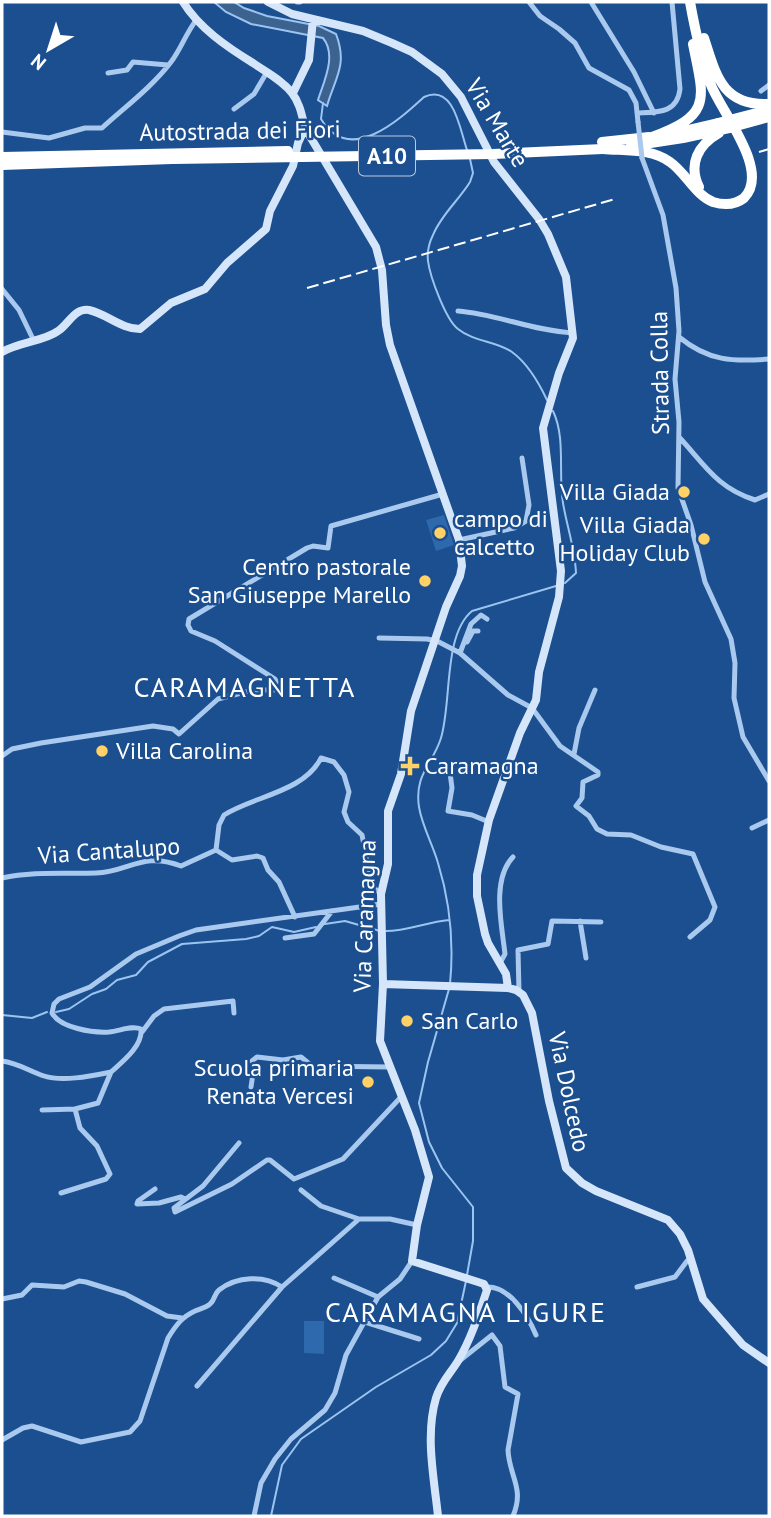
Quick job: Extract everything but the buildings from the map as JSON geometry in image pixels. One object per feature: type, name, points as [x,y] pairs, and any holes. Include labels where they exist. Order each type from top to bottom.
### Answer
[{"type":"highway","points":[[690,2],[717,77],[726,90],[738,99],[752,104],[769,104]]},
{"type":"highway","points":[[652,137],[685,123],[696,111],[702,96],[689,17],[690,2]]},
{"type":"highway","points":[[602,145],[661,157],[676,166],[709,200],[722,204],[738,202],[750,192],[756,173],[753,157],[710,82],[690,2]]},
{"type":"highway","name":"Autostrada dei Fiori","points":[[2,157],[479,154],[661,142],[769,110]]},
{"type":"highway","name":"Autostrada dei Fiori","points":[[602,145],[769,117]]},
{"type":"highway","points":[[702,194],[695,177],[695,158],[724,125]]},
{"type":"highway","name":"Autostrada dei Fiori","points":[[2,165],[172,156]]},
{"type":"street","points":[[183,2],[218,39],[293,93],[305,128],[376,247],[382,270],[390,345],[459,540],[514,528],[526,521],[529,505],[522,458]]},
{"type":"street","name":"Via Marte","points":[[268,2],[292,14],[363,31],[412,52],[442,74],[461,97],[494,162],[534,211],[548,234],[566,277],[573,333]]},
{"type":"street","name":"Strada Colla","points":[[529,2],[540,16],[575,43],[589,68],[629,90],[634,97],[642,158],[666,225],[676,288],[679,337],[675,379],[679,438],[678,488],[691,525],[705,582],[731,639],[735,663],[735,704],[741,732],[769,780]]},
{"type":"street","points":[[591,2],[634,72],[654,113]]},
{"type":"street","points":[[637,113],[670,109],[680,93],[672,2]]},
{"type":"street","points":[[2,132],[45,139],[92,127],[101,129],[168,65],[186,32],[197,19]]},
{"type":"street","points":[[293,93],[309,60],[313,19]]},
{"type":"street","points":[[108,73],[127,70],[133,62],[168,65]]},
{"type":"street","points":[[234,109],[254,94],[267,72]]},
{"type":"street","points":[[761,91],[769,85]]},
{"type":"street","points":[[2,352],[55,333],[79,311],[87,310],[122,325],[140,329],[171,303],[205,289],[227,263],[266,229],[270,211],[293,166],[298,143],[305,128]]},
{"type":"street","points":[[2,289],[19,310],[33,339]]},
{"type":"street","points":[[458,311],[484,314],[548,331],[573,333],[543,428],[561,579],[559,592],[539,672],[537,695],[489,822],[478,868],[477,896],[488,943],[506,974],[508,988]]},
{"type":"street","points":[[679,337],[698,352],[718,358],[741,362],[769,359]]},
{"type":"street","points":[[679,438],[700,458],[718,482],[730,491],[755,500],[769,495]]},
{"type":"street","points":[[2,756],[12,749],[41,743],[153,726],[173,729],[179,734],[218,699],[253,690],[272,691],[278,685],[275,679],[215,641],[190,629],[187,623],[189,619],[307,548],[328,548],[331,526],[443,494]]},
{"type":"street","name":"Via Caramagna","points":[[412,1261],[417,1225],[429,1177],[415,1130],[381,1049],[378,1032],[383,984],[381,894],[388,864],[388,811],[401,774],[411,711],[422,674],[437,641],[462,566],[459,540]]},
{"type":"street","points":[[461,654],[471,624],[481,615],[487,619]]},
{"type":"street","points":[[461,654],[469,638],[475,630],[478,631]]},
{"type":"street","points":[[379,638],[437,641],[461,654],[508,695],[531,708],[560,746],[598,772],[598,775],[583,782],[582,798],[576,806],[589,816],[597,829],[607,834],[631,835],[661,847],[694,854],[715,907],[710,920],[690,937]]},
{"type":"street","points":[[574,754],[579,729],[595,690]]},
{"type":"street","name":"Via Cantalupo","points":[[216,850],[219,825],[224,815],[296,783],[313,769],[321,758],[334,762],[344,775],[349,792],[344,812],[349,824],[362,835],[372,886],[381,894]]},
{"type":"street","points":[[449,765],[452,788],[448,811],[472,815],[489,822]]},
{"type":"street","points":[[752,828],[769,820]]},
{"type":"street","name":"Via Cantalupo","points":[[2,878],[67,872],[98,873],[136,862],[167,860],[181,866],[216,850]]},
{"type":"street","name":"Via Cantalupo","points":[[216,850],[232,860],[257,856],[263,858],[268,870],[279,883],[295,917]]},
{"type":"street","points":[[500,963],[505,954],[501,889],[507,865],[513,857]]},
{"type":"street","points":[[142,1032],[139,1027],[104,1032],[77,1027],[57,1020],[52,1009],[59,999],[90,988],[136,954],[196,930],[381,904]]},
{"type":"street","points":[[285,938],[314,934],[332,911]]},
{"type":"street","name":"Via Dolcedo","points":[[601,922],[552,921],[548,944],[518,950],[519,992],[529,1003],[532,1013],[566,1168],[582,1184],[668,1220],[680,1234],[703,1299],[743,1345],[769,1363]]},
{"type":"street","points":[[580,921],[586,958]]},
{"type":"street","points":[[383,984],[508,988],[519,992]]},
{"type":"street","points":[[42,1110],[75,1110],[100,1102],[110,1072],[137,1045],[142,1032],[164,1009],[233,1001],[234,1013]]},
{"type":"street","points":[[251,1087],[254,1067],[251,1061],[257,1057],[283,1060],[301,1057],[312,1066],[324,1067],[389,1067]]},
{"type":"street","points":[[2,1061],[19,1064],[46,1077],[55,1078],[110,1072]]},
{"type":"street","points":[[239,1143],[203,1186],[174,1208],[175,1212],[229,1186],[267,1160],[294,1179],[343,1159],[401,1097]]},
{"type":"street","points":[[61,1193],[106,1180],[110,1174],[97,1146],[80,1128],[75,1110]]},
{"type":"street","points":[[155,1189],[138,1201],[137,1205],[181,1197],[185,1199]]},
{"type":"street","points":[[301,1189],[321,1206],[359,1219],[390,1219],[417,1225]]},
{"type":"street","points":[[197,1386],[282,1287],[359,1219]]},
{"type":"street","points":[[637,1287],[675,1277],[691,1259]]},
{"type":"street","points":[[254,1516],[261,1483],[275,1459],[291,1439],[316,1419],[332,1400],[346,1355],[378,1297],[400,1279],[412,1261],[486,1287],[499,1288],[522,1310],[536,1335]]},
{"type":"street","points":[[334,1278],[378,1297]]},
{"type":"street","points":[[2,1440],[29,1427],[38,1427],[81,1442],[102,1436],[124,1435],[133,1430],[142,1418],[169,1338],[182,1318],[210,1304],[217,1292],[234,1283],[260,1279],[269,1280],[282,1287]]},
{"type":"street","points":[[2,1299],[22,1295],[32,1285],[64,1287],[79,1281],[125,1293],[167,1316],[182,1318]]},
{"type":"street","points":[[457,1362],[476,1323],[486,1287]]},
{"type":"street","points":[[365,1322],[419,1339]]},
{"type":"street","points":[[438,1516],[432,1418],[436,1399],[443,1379],[457,1362],[492,1335],[500,1346],[505,1387],[518,1394],[508,1450],[508,1459],[519,1492],[513,1516]]},
{"type":"shaded area","points":[[214,2],[234,2],[267,16],[319,26],[336,34],[341,63],[327,106],[318,100],[329,60],[329,52],[323,38],[251,24],[226,12]]},
{"type":"shaded area","name":"campo di calcetto","points":[[444,515],[454,545],[436,551],[426,520]]},
{"type":"shaded area","points":[[304,1321],[324,1321],[324,1354],[304,1353]]},
{"type":"waterway","points":[[323,103],[321,119],[332,132],[345,139],[359,139],[388,126],[424,97],[434,94],[449,102],[467,150]]},
{"type":"waterway","points":[[470,159],[473,173],[470,182],[436,228],[430,241],[429,268],[439,298],[453,324],[471,337],[512,352],[532,374],[547,400]]},
{"type":"waterway","points":[[553,411],[561,444],[562,492],[576,573],[565,583]]},
{"type":"waterway","points":[[450,984],[451,938],[448,908],[438,863],[420,814],[418,796],[422,778],[441,738],[456,636],[472,611],[556,586]]},
{"type":"waterway","points":[[386,931],[449,920]]},
{"type":"waterway","points":[[325,924],[345,921],[380,931]]},
{"type":"waterway","points":[[56,1012],[69,1009],[117,980],[136,975],[148,962],[182,944],[246,939],[259,936],[272,927],[294,932],[316,927]]},
{"type":"waterway","points":[[449,989],[419,1103],[429,1142],[442,1168],[473,1207],[473,1241],[467,1275]]},
{"type":"waterway","points":[[2,1015],[32,1018],[47,1012]]},
{"type":"waterway","points":[[271,1516],[282,1465],[301,1439],[376,1387],[431,1355],[446,1341],[457,1323],[466,1281]]},
{"type":"railway","points":[[759,152],[769,149]]},
{"type":"railway","points":[[307,288],[615,199]]},
{"type":"place","name":"Villa Giada","points":[[684,492]]},
{"type":"place","name":"campo di calcetto","points":[[440,533]]},
{"type":"place","name":"Villa Giada Holiday Club","points":[[704,539]]},
{"type":"place","name":"Centro pastorale San Giuseppe Marello","points":[[425,581]]},
{"type":"place","name":"Villa Carolina","points":[[102,751]]},
{"type":"place","name":"Caramagna","points":[[410,766]]},
{"type":"place","name":"San Carlo","points":[[407,1021]]},
{"type":"place","name":"Scuola primaria Renata Vercesi","points":[[368,1082]]},
{"type":"district","name":"CARAMAGNETTA","points":[[245,687]]},
{"type":"district","name":"CARAMAGNA LIGURE","points":[[466,1312]]}]
